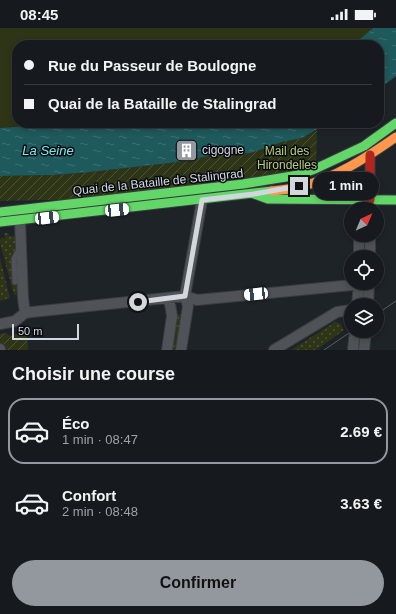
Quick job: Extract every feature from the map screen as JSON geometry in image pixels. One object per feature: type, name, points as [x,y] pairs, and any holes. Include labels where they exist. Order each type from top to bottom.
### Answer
[{"type":"main road","name":"Quai de la Bataille de Stalingrad","points":[[3,211],[243,184],[298,175],[315,170],[364,146],[396,123]]},
{"type":"main road","name":"Quai de la Bataille de Stalingrad","points":[[0,222],[254,194],[299,186],[318,181],[347,168],[370,155],[396,137]]},
{"type":"main road","points":[[370,155],[370,202]]},
{"type":"main road","points":[[254,194],[268,200],[344,204]]},
{"type":"main road","points":[[384,202],[396,200]]},
{"type":"main road","points":[[20,221],[34,208]]},
{"type":"main road","name":"Quai de la Bataille de Stalingrad","points":[[3,211],[20,221]]},
{"type":"street","points":[[181,350],[188,306],[185,296],[202,200]]},
{"type":"street","points":[[20,221],[22,298],[25,313]]},
{"type":"street","points":[[0,324],[15,321],[25,313],[185,296],[197,300],[344,285]]},
{"type":"street","points":[[167,350],[172,316],[169,298]]},
{"type":"street","points":[[274,350],[337,312],[344,311]]},
{"type":"street","points":[[354,350],[355,338]]},
{"type":"street","points":[[364,350],[365,338]]},
{"type":"lane","points":[[15,282],[14,259],[21,246]]},
{"type":"green space","points":[[0,28],[373,28],[359,40],[12,40],[12,127],[0,128]]},
{"type":"green space","name":"Mail des Hirondelles","points":[[317,130],[316,169],[93,199],[0,201],[0,176],[54,175],[90,172],[170,163],[221,154],[245,153],[282,142],[302,138]]},
{"type":"green space","points":[[4,233],[8,233],[9,236],[15,236],[16,239],[13,264],[13,283],[18,283],[18,295],[14,295],[0,243],[0,239],[5,238]]},
{"type":"green space","points":[[0,258],[10,298],[0,301]]},
{"type":"green space","points":[[183,314],[177,350],[170,350],[175,315]]},
{"type":"green space","points":[[335,322],[340,323],[344,330],[316,350],[291,350]]},
{"type":"green space","points":[[27,331],[28,350],[0,350],[0,334],[6,333],[10,336]]},
{"type":"water","points":[[373,28],[396,28],[396,76],[384,85],[384,40],[359,40]]},
{"type":"water","name":"La Seine","points":[[0,128],[319,128],[302,138],[282,142],[250,153],[221,154],[170,163],[90,172],[54,175],[0,176]]},
{"type":"tram line","points":[[384,309],[396,301]]},
{"type":"tram line","points":[[324,350],[344,336]]},
{"type":"traffic: fast","points":[[0,212],[243,184],[298,175],[315,169],[364,146],[396,123]]},
{"type":"traffic: fast","points":[[0,222],[272,191]]},
{"type":"traffic: fast","points":[[254,194],[268,199],[396,200]]},
{"type":"traffic: slow","points":[[272,191],[300,187],[338,173],[362,160],[396,137]]},
{"type":"traffic: jam","points":[[370,155],[370,200]]},
{"type":"place","name":"cigogne","points":[[186,150]]},
{"type":"route","points":[[138,302],[185,296],[202,200],[254,194],[299,186]]}]
